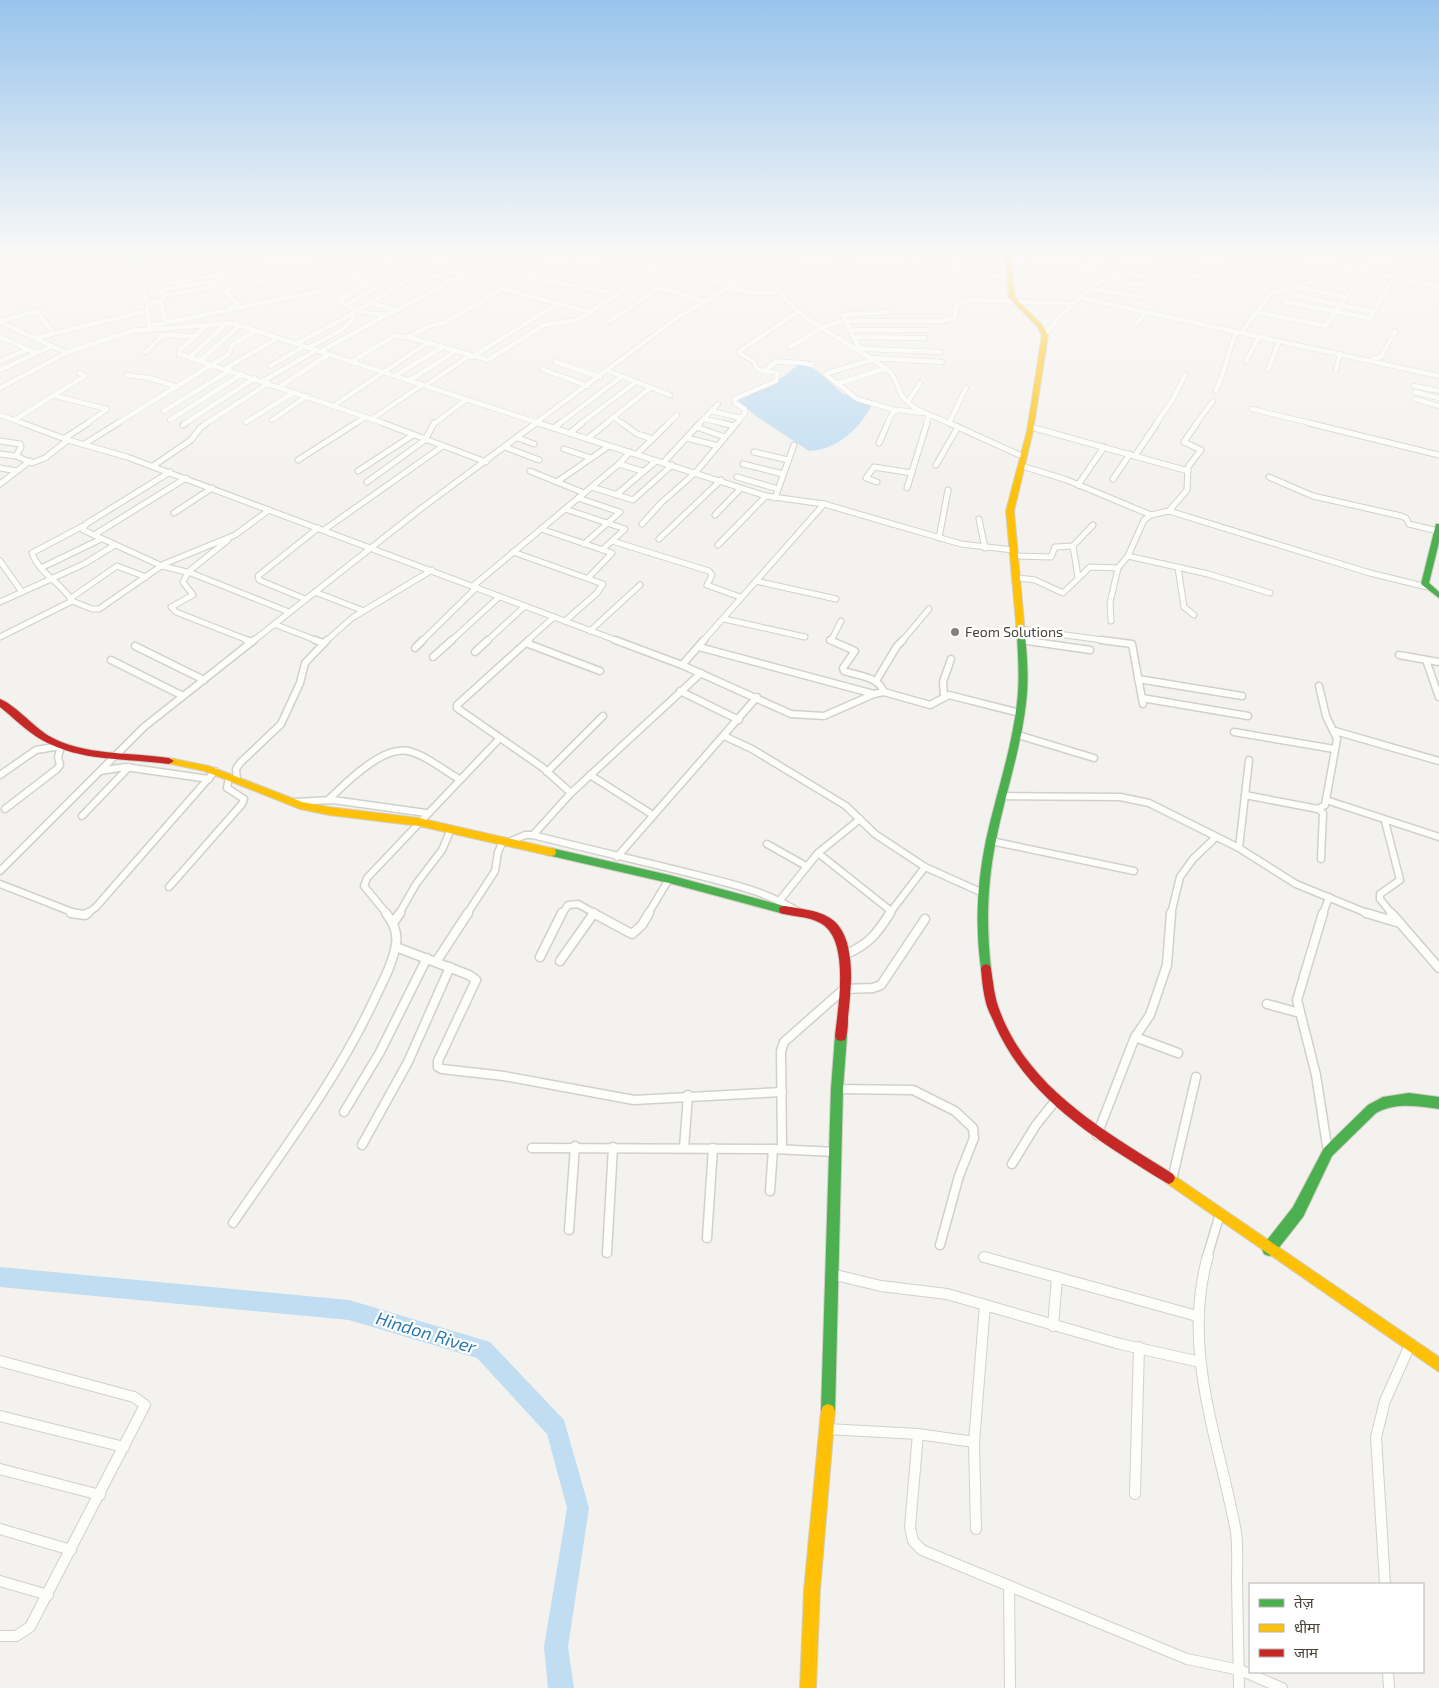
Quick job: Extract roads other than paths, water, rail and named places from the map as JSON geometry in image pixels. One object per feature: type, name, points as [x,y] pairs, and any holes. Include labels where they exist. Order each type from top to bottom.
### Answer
[{"type":"street","points":[[19,331],[67,353]]},
{"type":"street","points":[[35,338],[63,331]]},
{"type":"street","points":[[0,388],[67,353],[131,331]]},
{"type":"street","points":[[201,331],[178,353],[372,419],[486,462]]},
{"type":"street","points":[[191,356],[218,331]]},
{"type":"street","points":[[201,360],[234,331]]},
{"type":"street","points":[[86,443],[232,352],[231,346],[253,331]]},
{"type":"street","points":[[256,331],[766,496],[824,504],[938,538],[1013,553],[1051,558],[1055,547],[1073,546],[1093,525]]},
{"type":"street","points":[[296,344],[321,331]]},
{"type":"street","points":[[270,366],[337,331]]},
{"type":"street","points":[[263,381],[360,331]]},
{"type":"street","points":[[408,337],[420,331]]},
{"type":"street","points":[[372,419],[513,331]]},
{"type":"street","points":[[351,362],[389,338],[408,337],[454,352],[490,359],[535,331]]},
{"type":"street","points":[[0,871],[114,755],[183,696],[371,547],[663,331]]},
{"type":"street","points":[[642,524],[696,472],[741,418],[745,409],[735,403],[734,399],[771,385],[779,376],[778,373],[756,369],[754,361],[741,354],[740,351],[770,331]]},
{"type":"street","points":[[790,347],[817,331]]},
{"type":"street","points":[[829,331],[893,375],[899,392],[908,402],[927,414],[958,427],[1023,462],[1151,515],[1169,511],[1370,573],[1427,587],[1439,596]]},
{"type":"street","points":[[850,331],[858,346],[864,349],[941,352]]},
{"type":"street","points":[[1042,331],[1045,335]]},
{"type":"street","points":[[1048,331],[1045,335],[1031,427],[1010,512],[1013,553],[1018,578],[1024,674],[1020,713],[1000,796],[983,893],[981,919],[982,950],[993,1009],[1013,1051],[1037,1083],[1097,1135],[1172,1180],[1439,1365]]},
{"type":"street","points":[[1233,331],[1439,376]]},
{"type":"street","points":[[1369,360],[1380,357],[1395,331]]},
{"type":"street","points":[[1216,391],[1223,376],[1226,356],[1239,332]]},
{"type":"street","points":[[146,352],[163,335],[196,336]]},
{"type":"street","points":[[0,337],[36,353]]},
{"type":"street","points":[[854,337],[925,338]]},
{"type":"street","points":[[1246,361],[1259,337]]},
{"type":"street","points":[[164,411],[278,338]]},
{"type":"street","points":[[1268,370],[1279,341]]},
{"type":"street","points":[[333,406],[381,372],[427,343]]},
{"type":"street","points":[[0,370],[52,346]]},
{"type":"street","points":[[395,376],[441,348]]},
{"type":"street","points":[[0,362],[27,350]]},
{"type":"street","points":[[409,381],[454,352]]},
{"type":"street","points":[[1336,370],[1340,354]]},
{"type":"street","points":[[279,387],[328,355]]},
{"type":"street","points":[[927,414],[895,410],[857,399],[825,373],[870,359],[942,362]]},
{"type":"street","points":[[765,371],[777,361],[790,364],[801,361],[812,365]]},
{"type":"street","points":[[556,362],[600,377]]},
{"type":"street","points":[[542,369],[588,386]]},
{"type":"street","points":[[837,384],[884,369]]},
{"type":"street","points":[[608,371],[670,395]]},
{"type":"street","points":[[14,420],[85,376],[79,373]]},
{"type":"street","points":[[170,420],[242,374]]},
{"type":"street","points":[[1113,479],[1173,399],[1185,374]]},
{"type":"street","points":[[127,375],[145,377],[178,387]]},
{"type":"street","points":[[554,428],[621,377]]},
{"type":"street","points":[[184,425],[255,378]]},
{"type":"street","points":[[570,433],[636,382]]},
{"type":"street","points":[[153,466],[191,440],[200,428],[269,383]]},
{"type":"street","points":[[908,402],[920,383]]},
{"type":"street","points":[[1414,386],[1439,391]]},
{"type":"street","points":[[586,439],[650,388]]},
{"type":"street","points":[[949,423],[966,388]]},
{"type":"street","points":[[246,422],[295,392]]},
{"type":"street","points":[[1415,392],[1439,398]]},
{"type":"street","points":[[0,484],[30,461],[50,456],[66,439],[102,414],[107,408],[55,396]]},
{"type":"street","points":[[272,420],[307,396]]},
{"type":"street","points":[[367,482],[425,440],[435,422],[467,399]]},
{"type":"street","points":[[1416,400],[1439,406]]},
{"type":"street","points":[[1169,511],[1187,490],[1190,464],[1201,450],[1184,442],[1213,401]]},
{"type":"street","points":[[663,463],[718,404]]},
{"type":"street","points":[[1252,409],[1439,455]]},
{"type":"street","points":[[879,443],[895,410]]},
{"type":"street","points":[[711,411],[741,418]]},
{"type":"street","points":[[907,488],[927,414]]},
{"type":"street","points":[[0,415],[66,439],[86,443],[170,472],[432,570],[524,607],[682,665],[757,697],[786,712],[814,716],[833,713],[874,694],[884,692],[924,704],[934,704],[944,696],[949,695],[1020,713]]},
{"type":"street","points":[[637,454],[677,415]]},
{"type":"street","points":[[298,460],[366,417]]},
{"type":"street","points":[[613,417],[637,434],[653,439]]},
{"type":"street","points":[[704,419],[734,426]]},
{"type":"street","points":[[696,427],[725,437]]},
{"type":"street","points":[[936,465],[958,427]]},
{"type":"street","points":[[1031,427],[1188,471]]},
{"type":"street","points":[[358,471],[413,435]]},
{"type":"street","points":[[518,438],[534,444]]},
{"type":"street","points":[[687,438],[718,446]]},
{"type":"street","points":[[0,441],[22,446],[16,456]]},
{"type":"street","points":[[775,498],[794,445]]},
{"type":"street","points":[[306,599],[272,587],[257,578],[276,559],[443,446]]},
{"type":"street","points":[[558,481],[609,446]]},
{"type":"street","points":[[505,447],[539,460]]},
{"type":"street","points":[[1078,485],[1104,447]]},
{"type":"street","points":[[564,449],[591,458]]},
{"type":"street","points":[[415,648],[475,587],[513,552],[619,464],[630,452]]},
{"type":"street","points":[[754,452],[788,460]]},
{"type":"street","points":[[0,454],[16,456],[30,461]]},
{"type":"street","points":[[616,494],[656,461]]},
{"type":"street","points":[[619,464],[642,471]]},
{"type":"street","points":[[744,464],[783,474]]},
{"type":"street","points":[[592,487],[633,500],[672,465]]},
{"type":"street","points":[[877,482],[866,478],[874,467],[912,473]]},
{"type":"street","points":[[0,468],[17,471]]},
{"type":"street","points":[[530,471],[584,493]]},
{"type":"street","points":[[170,472],[82,526],[34,551],[32,557],[50,579],[71,599],[92,609],[99,609],[162,566],[205,546],[235,535]]},
{"type":"street","points":[[737,477],[778,489]]},
{"type":"street","points":[[1269,477],[1308,492],[1313,496],[1401,516],[1406,518],[1409,524],[1438,529],[1436,553],[1425,584],[1427,587]]},
{"type":"street","points":[[94,535],[186,478]]},
{"type":"street","points":[[659,539],[721,480]]},
{"type":"street","points":[[174,513],[212,488]]},
{"type":"street","points":[[715,515],[741,488]]},
{"type":"street","points":[[938,538],[948,490]]},
{"type":"street","points":[[718,545],[766,496]]},
{"type":"street","points":[[578,498],[620,512],[584,544]]},
{"type":"street","points":[[682,665],[824,504]]},
{"type":"street","points":[[565,509],[625,529],[602,550]]},
{"type":"street","points":[[252,642],[172,610],[174,605],[193,595],[183,582],[188,572],[269,510]]},
{"type":"street","points":[[1111,621],[1110,603],[1118,568],[1128,556],[1140,533],[1141,526],[1151,515]]},
{"type":"street","points":[[979,519],[985,548]]},
{"type":"street","points":[[82,526],[82,530],[162,566],[188,572],[289,612]]},
{"type":"street","points":[[541,529],[612,553],[589,577]]},
{"type":"street","points":[[41,568],[101,539]]},
{"type":"street","points":[[612,541],[709,571],[712,575],[707,585],[740,597]]},
{"type":"street","points":[[0,602],[90,561],[115,545]]},
{"type":"street","points":[[1073,546],[1078,577]]},
{"type":"street","points":[[513,552],[589,577],[603,584],[565,621]]},
{"type":"street","points":[[1128,556],[1208,574],[1270,593]]},
{"type":"street","points":[[0,560],[22,592]]},
{"type":"street","points":[[0,637],[71,599],[113,567],[121,566],[146,577]]},
{"type":"street","points":[[1018,578],[1035,580],[1053,590],[1063,592],[1090,567],[1118,568]]},
{"type":"street","points":[[1178,568],[1177,577],[1184,607],[1194,615]]},
{"type":"street","points":[[170,887],[242,804],[244,799],[242,796],[227,788],[240,763],[281,724],[300,683],[305,663],[343,624],[432,570]]},
{"type":"street","points":[[756,581],[836,599]]},
{"type":"street","points":[[590,631],[640,585]]},
{"type":"street","points":[[315,592],[364,611]]},
{"type":"street","points":[[433,657],[499,597]]},
{"type":"street","points":[[475,652],[524,607]]},
{"type":"street","points":[[876,681],[897,646],[929,609]]},
{"type":"street","points":[[554,617],[457,704],[457,708],[547,772],[571,793]]},
{"type":"street","points":[[724,619],[805,636]]},
{"type":"street","points":[[841,621],[830,640],[835,644],[855,651],[843,669],[876,681],[882,686],[884,692]]},
{"type":"street","points":[[274,624],[323,643]]},
{"type":"street","points":[[1021,629],[1128,642],[1134,647],[1142,701],[1248,716]]},
{"type":"street","points":[[1021,640],[1090,650]]},
{"type":"street","points":[[526,643],[600,671]]},
{"type":"street","points":[[135,646],[204,680]]},
{"type":"street","points":[[699,647],[874,694]]},
{"type":"street","points":[[1399,655],[1439,662]]},
{"type":"street","points":[[944,696],[943,682],[951,659]]},
{"type":"street","points":[[111,660],[183,696]]},
{"type":"street","points":[[1426,660],[1439,697]]},
{"type":"street","points":[[533,835],[590,774],[700,673]]},
{"type":"street","points":[[1138,679],[1242,696]]},
{"type":"street","points":[[1318,809],[1325,805],[1337,738],[1326,716],[1319,686]]},
{"type":"street","points":[[680,692],[739,720]]},
{"type":"street","points":[[617,857],[739,720],[757,697]]},
{"type":"street","points":[[0,702],[46,739],[61,746],[167,761],[212,775]]},
{"type":"street","points":[[547,772],[603,716]]},
{"type":"street","points":[[1335,731],[1439,761]]},
{"type":"street","points":[[1234,732],[1334,749]]},
{"type":"street","points":[[1014,734],[1094,758]]},
{"type":"street","points":[[724,736],[790,770],[846,806],[875,834],[925,867],[983,893]]},
{"type":"street","points":[[233,1224],[344,1057],[371,1008],[396,947],[396,930],[393,923],[364,886],[371,874],[426,813],[500,738]]},
{"type":"street","points":[[0,775],[36,750],[61,746]]},
{"type":"street","points":[[5,809],[60,765],[58,757],[61,746]]},
{"type":"street","points":[[330,798],[371,762],[400,750],[409,751],[459,779]]},
{"type":"street","points":[[1239,848],[1249,760]]},
{"type":"street","points":[[99,771],[114,767],[129,767],[233,778],[294,802],[329,811],[419,822],[451,829],[670,879],[816,917],[832,925],[841,938],[844,955],[844,989],[837,1089],[830,1274],[827,1429],[812,1590],[808,1688]]},
{"type":"street","points":[[82,816],[129,767]]},
{"type":"street","points":[[590,774],[653,815]]},
{"type":"street","points":[[0,884],[31,895],[72,914],[85,915],[96,907],[212,775]]},
{"type":"street","points":[[1245,795],[1318,809],[1323,813],[1322,859]]},
{"type":"street","points":[[1000,796],[1136,799],[1162,809],[1239,848],[1296,884],[1329,898],[1400,923]]},
{"type":"street","points":[[294,802],[312,798],[330,798],[371,806],[426,813]]},
{"type":"street","points":[[1326,800],[1385,821],[1439,837]]},
{"type":"street","points":[[780,900],[818,853],[860,819]]},
{"type":"street","points":[[1385,821],[1400,880],[1392,887],[1384,889],[1380,894],[1380,899],[1421,944],[1439,968]]},
{"type":"street","points":[[393,923],[403,911],[420,879],[445,847],[451,829]]},
{"type":"street","points":[[436,962],[495,871],[498,852],[506,842],[525,835],[533,835],[713,880],[780,900],[796,908],[800,914]]},
{"type":"street","points":[[1097,1135],[1135,1037],[1150,1015],[1167,965],[1169,920],[1180,877],[1193,858],[1216,837]]},
{"type":"street","points":[[991,841],[1134,871]]},
{"type":"street","points":[[767,844],[806,866]]},
{"type":"street","points":[[818,853],[890,911]]},
{"type":"street","points":[[844,955],[862,948],[878,932],[890,911],[925,867]]},
{"type":"street","points":[[540,957],[563,911],[568,905],[578,904],[628,933],[636,932],[661,887],[670,879]]},
{"type":"street","points":[[1328,1152],[1316,1075],[1300,1013],[1298,991],[1309,963],[1318,922],[1329,898]]},
{"type":"street","points":[[560,960],[594,913]]},
{"type":"street","points":[[770,1191],[778,1149],[782,1092],[781,1051],[784,1042],[844,989],[873,988],[881,985],[924,919]]},
{"type":"street","points":[[396,947],[450,967],[476,980],[438,1061],[438,1067],[442,1069],[504,1076],[634,1100],[688,1095],[782,1092]]},
{"type":"street","points":[[344,1112],[380,1052],[427,958]]},
{"type":"street","points":[[362,1145],[408,1062],[450,967]]},
{"type":"street","points":[[1267,1004],[1300,1013]]},
{"type":"street","points":[[1135,1037],[1178,1053]]},
{"type":"street","points":[[1172,1180],[1196,1077]]},
{"type":"street","points":[[837,1089],[912,1090],[924,1094],[965,1119],[973,1127],[974,1137],[962,1168],[940,1245]]},
{"type":"street","points":[[684,1148],[688,1095]]},
{"type":"street","points":[[1269,1248],[1298,1212],[1328,1152],[1368,1114],[1382,1103],[1409,1099],[1439,1103]]},
{"type":"street","points":[[1012,1164],[1036,1125],[1056,1100]]},
{"type":"street","points":[[532,1148],[575,1146],[778,1149],[836,1152]]},
{"type":"street","points":[[569,1230],[575,1146]]},
{"type":"street","points":[[607,1253],[613,1147]]},
{"type":"street","points":[[707,1238],[713,1148]]},
{"type":"street","points":[[1220,1214],[1201,1279],[1197,1316],[1200,1362],[1208,1413],[1236,1534],[1239,1688]]},
{"type":"street","points":[[984,1257],[1197,1316]]},
{"type":"street","points":[[830,1274],[881,1286],[946,1294],[1052,1326],[1200,1362]]},
{"type":"street","points":[[1052,1326],[1057,1277]]},
{"type":"street","points":[[976,1529],[974,1442],[985,1305]]},
{"type":"street","points":[[1384,1583],[1376,1437],[1377,1420],[1410,1345]]},
{"type":"street","points":[[1135,1494],[1139,1348]]},
{"type":"street","points":[[0,1361],[141,1400],[145,1405],[30,1627],[24,1633],[16,1636],[0,1636]]},
{"type":"street","points":[[0,1416],[124,1446]]},
{"type":"street","points":[[827,1429],[918,1434],[974,1442]]},
{"type":"street","points":[[918,1434],[910,1527],[913,1541],[922,1550],[1187,1659],[1208,1665],[1240,1670],[1282,1688]]},
{"type":"street","points":[[0,1469],[100,1495]]},
{"type":"street","points":[[0,1529],[71,1550]]},
{"type":"street","points":[[0,1581],[48,1595]]},
{"type":"street","points":[[1009,1586],[1010,1688]]},
{"type":"street","points":[[1388,1673],[1389,1688]]},
{"type":"water","points":[[800,363],[815,369],[842,393],[871,406],[860,423],[846,437],[829,447],[819,450],[809,451],[756,416],[738,401],[783,377]]},
{"type":"waterway","name":"Hindon River","points":[[0,1277],[349,1310],[483,1349],[556,1428],[578,1508],[556,1647],[561,1688]]},
{"type":"place","name":"Feom Solutions","points":[[955,632]]}]
